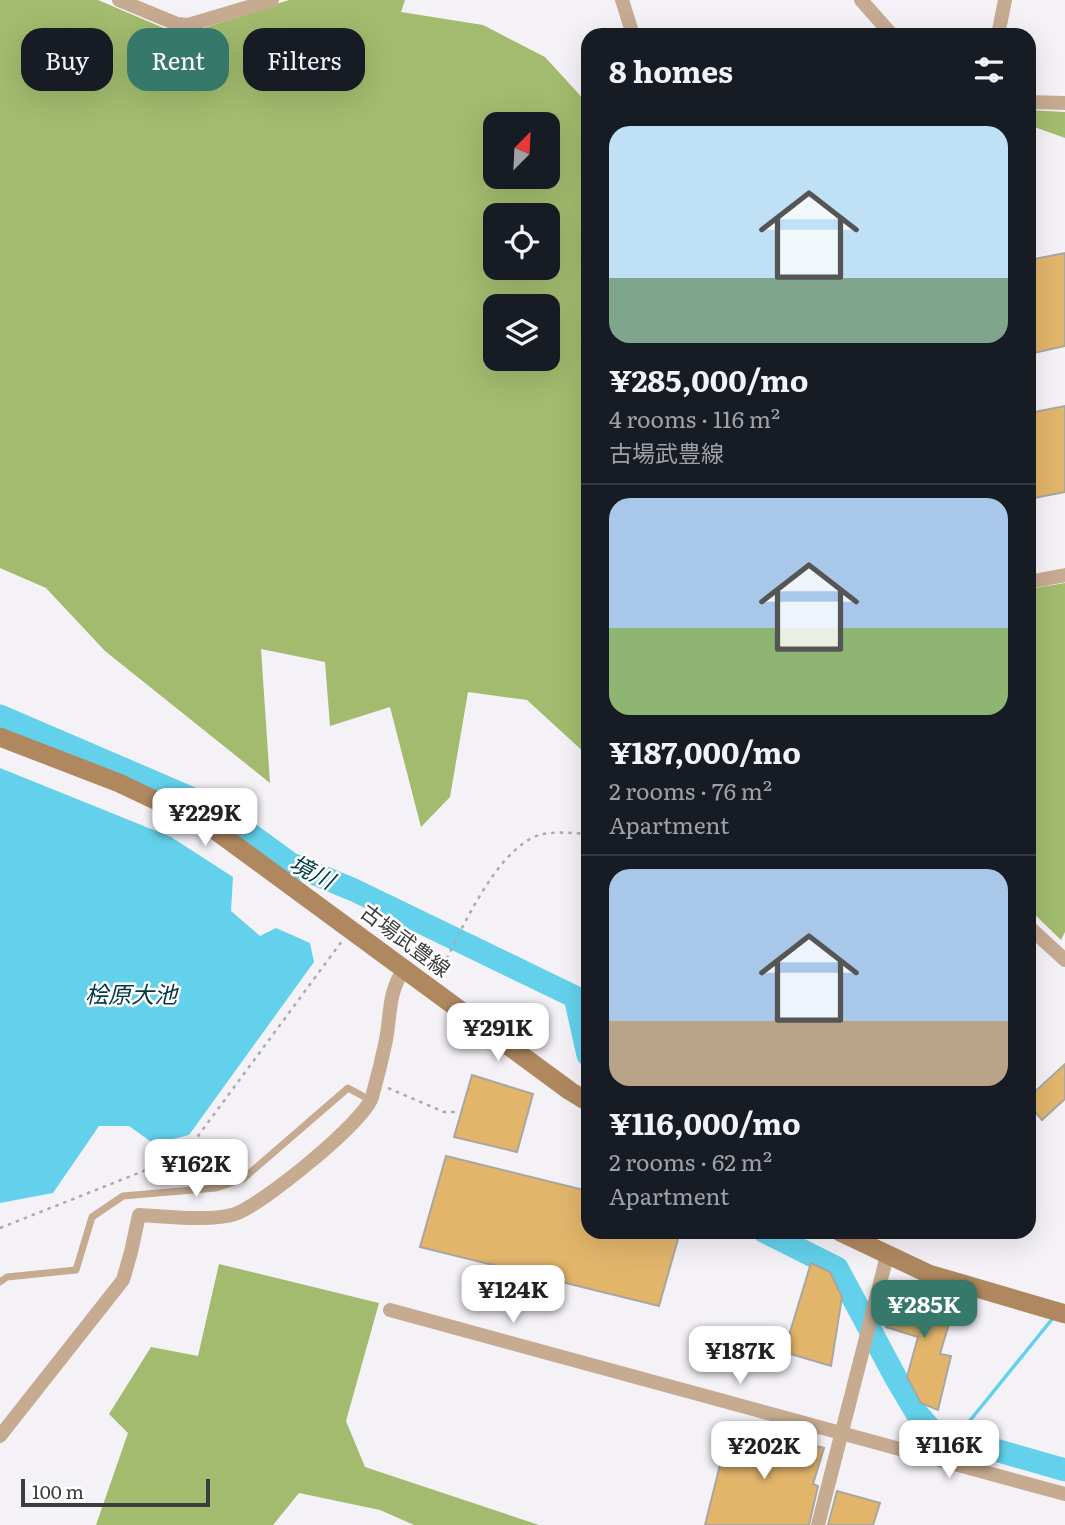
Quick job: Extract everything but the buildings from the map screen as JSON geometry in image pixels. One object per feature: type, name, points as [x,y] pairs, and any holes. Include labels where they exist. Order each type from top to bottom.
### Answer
[{"type":"main road","name":"古場武豊線","points":[[0,737],[119,783],[208,825],[581,1097]]},
{"type":"main road","points":[[854,1239],[929,1274],[1065,1314]]},
{"type":"street","points":[[119,0],[177,24],[188,25],[272,0]]},
{"type":"street","points":[[622,0],[631,28]]},
{"type":"street","points":[[861,0],[886,28]]},
{"type":"street","points":[[999,28],[1005,0]]},
{"type":"street","points":[[1036,102],[1065,103]]},
{"type":"street","points":[[1036,581],[1065,575]]},
{"type":"street","points":[[1036,933],[1065,960]]},
{"type":"street","points":[[0,1436],[123,1280],[139,1215],[235,1214],[276,1190],[303,1168],[371,1101],[386,1040],[394,984],[404,969]]},
{"type":"street","points":[[818,1525],[887,1256]]},
{"type":"street","points":[[390,1310],[1065,1494]]},
{"type":"lane","points":[[0,1282],[7,1277],[76,1270],[92,1217],[123,1196],[216,1188],[243,1179],[348,1088],[371,1101]]},
{"type":"path","points":[[431,989],[488,883],[512,852],[539,835],[581,834]]},
{"type":"path","points":[[0,1228],[184,1155],[346,935]]},
{"type":"path","points":[[375,1082],[444,1112],[457,1112]]},
{"type":"green space","points":[[0,0],[98,0],[164,28],[127,28],[127,91],[229,91],[229,28],[204,28],[289,0],[405,0],[401,12],[483,25],[545,57],[581,96],[581,750],[527,700],[468,692],[450,797],[421,827],[390,707],[330,726],[325,662],[261,649],[270,783],[105,651],[46,588],[0,568]]},
{"type":"green space","points":[[1036,110],[1065,112],[1065,138],[1036,128]]},
{"type":"green space","points":[[1065,583],[1065,932],[1061,940],[1036,916],[1036,588]]},
{"type":"green space","points":[[219,1264],[379,1303],[346,1421],[365,1467],[539,1525],[414,1525],[380,1510],[299,1493],[273,1525],[96,1525],[128,1433],[109,1414],[151,1347],[198,1356]]},
{"type":"water","name":"桧原大池","points":[[0,768],[171,837],[233,877],[231,911],[260,936],[276,928],[310,943],[314,962],[189,1135],[154,1144],[129,1126],[99,1126],[53,1193],[0,1203]]},
{"type":"waterway","name":"境川","points":[[0,716],[214,808],[291,864],[354,890],[575,997],[581,1024]]},
{"type":"waterway","name":"境川","points":[[779,1239],[837,1268],[897,1380],[916,1412],[933,1432],[1065,1470]]},
{"type":"waterway","points":[[955,1439],[1053,1318]]}]
